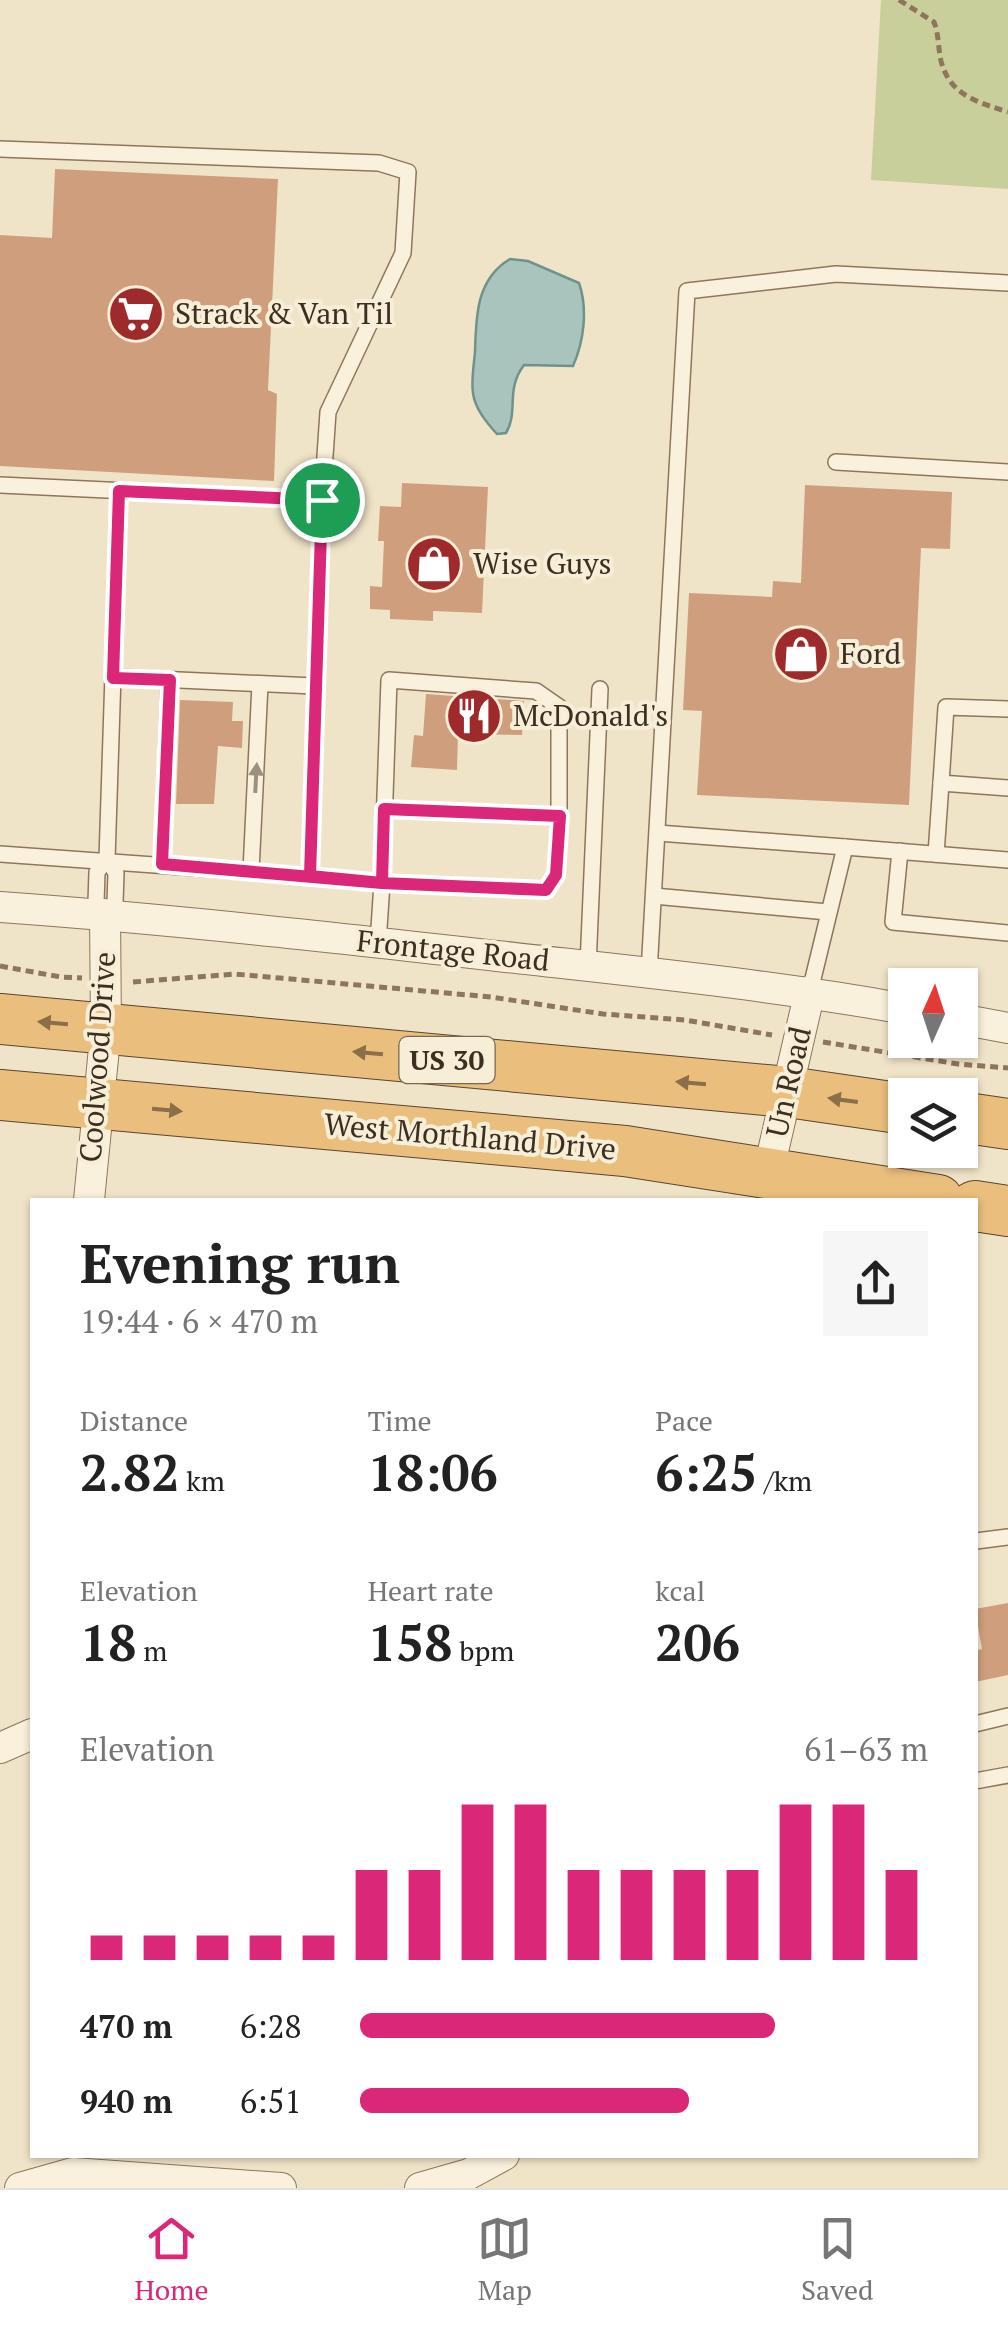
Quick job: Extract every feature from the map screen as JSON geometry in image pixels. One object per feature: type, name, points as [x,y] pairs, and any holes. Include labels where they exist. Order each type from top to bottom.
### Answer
[{"type":"highway","name":"US 30","points":[[0,1019],[788,1092],[888,1107]]},
{"type":"highway","name":"West Morthland Drive","points":[[0,1095],[625,1150],[925,1198]]},
{"type":"highway","points":[[978,1120],[1008,1124]]},
{"type":"highway","points":[[978,1206],[1008,1211]]},
{"type":"street","name":"Frontage Road","points":[[0,906],[378,942],[810,992],[888,1006]]},
{"type":"street","name":"Coolwood Drive","points":[[89,1198],[106,1028],[105,914]]},
{"type":"street","name":"Un Road","points":[[768,1173],[810,992]]},
{"type":"street","points":[[978,1022],[1008,1028]]},
{"type":"street","points":[[0,1748],[30,1735]]},
{"type":"street","points":[[420,2188],[469,2174],[498,2158]]},
{"type":"street","points":[[20,2188],[73,2172],[281,2188]]},
{"type":"lane","points":[[0,149],[379,163],[408,172],[404,253],[328,412],[314,686],[310,876]]},
{"type":"lane","points":[[649,973],[687,291],[836,274],[1008,283]]},
{"type":"lane","points":[[836,462],[1008,472]]},
{"type":"lane","points":[[0,485],[322,500]]},
{"type":"lane","points":[[105,914],[116,904],[116,872],[107,860],[119,491]]},
{"type":"lane","points":[[113,678],[314,686]]},
{"type":"lane","points":[[162,864],[170,680]]},
{"type":"lane","points":[[0,854],[382,883],[546,890],[556,875],[560,707],[536,691],[389,680],[382,883],[378,942]]},
{"type":"lane","points":[[252,871],[260,684]]},
{"type":"lane","points":[[588,966],[600,689]]},
{"type":"lane","points":[[936,854],[946,707],[1008,709]]},
{"type":"lane","points":[[941,783],[1008,788]]},
{"type":"lane","points":[[384,809],[560,816]]},
{"type":"lane","points":[[658,833],[1008,860]]},
{"type":"lane","points":[[810,992],[844,847]]},
{"type":"lane","points":[[900,852],[893,922],[1008,933]]},
{"type":"lane","points":[[654,896],[828,912]]},
{"type":"lane","points":[[978,1541],[1008,1537]]},
{"type":"lane","points":[[978,1723],[1008,1716]]},
{"type":"lane","points":[[978,1780],[1008,1775]]},
{"type":"path","points":[[899,0],[934,22],[940,60],[950,83],[966,98],[1008,112]]},
{"type":"path","points":[[0,966],[61,977],[142,983],[236,974],[492,997],[602,1014],[685,1020],[958,1064],[1008,1068]]},
{"type":"green space","points":[[881,0],[1008,0],[1008,189],[871,180]]},
{"type":"water","points":[[510,259],[528,261],[579,283],[584,325],[573,366],[524,365],[515,383],[510,425],[506,433],[497,434],[474,399],[472,378],[480,300],[490,277]]},
{"type":"building","name":"Strack & Van Til","points":[[55,169],[278,179],[268,390],[277,394],[274,481],[0,466],[0,235],[52,238]]},
{"type":"building","name":"Wise Guys","points":[[402,483],[488,487],[482,613],[433,611],[433,621],[390,619],[390,610],[370,609],[370,586],[382,587],[384,541],[378,541],[380,506],[401,507]]},
{"type":"building","name":"Ford","points":[[805,485],[952,492],[950,549],[921,548],[909,805],[697,795],[702,711],[683,710],[689,593],[772,597],[773,581],[801,583]]},
{"type":"building","name":"McDonald's","points":[[426,694],[524,701],[522,735],[458,734],[457,770],[411,767],[414,735],[423,736]]},
{"type":"building","points":[[180,700],[233,702],[232,721],[243,721],[242,748],[218,746],[214,804],[176,804]]},
{"type":"building","points":[[1008,1603],[1008,1675],[978,1681],[978,1650],[982,1649],[978,1608]]},
{"type":"place","name":"Strack & Van Til","points":[[136,314]]},
{"type":"place","name":"Wise Guys","points":[[434,564]]},
{"type":"place","name":"Ford","points":[[801,654]]},
{"type":"place","name":"McDonald's","points":[[474,716]]},
{"type":"route","points":[[322,500],[119,491],[113,678],[170,680],[162,864],[382,883],[384,809],[560,816],[556,875],[546,890],[382,883],[310,876],[322,500]]}]
